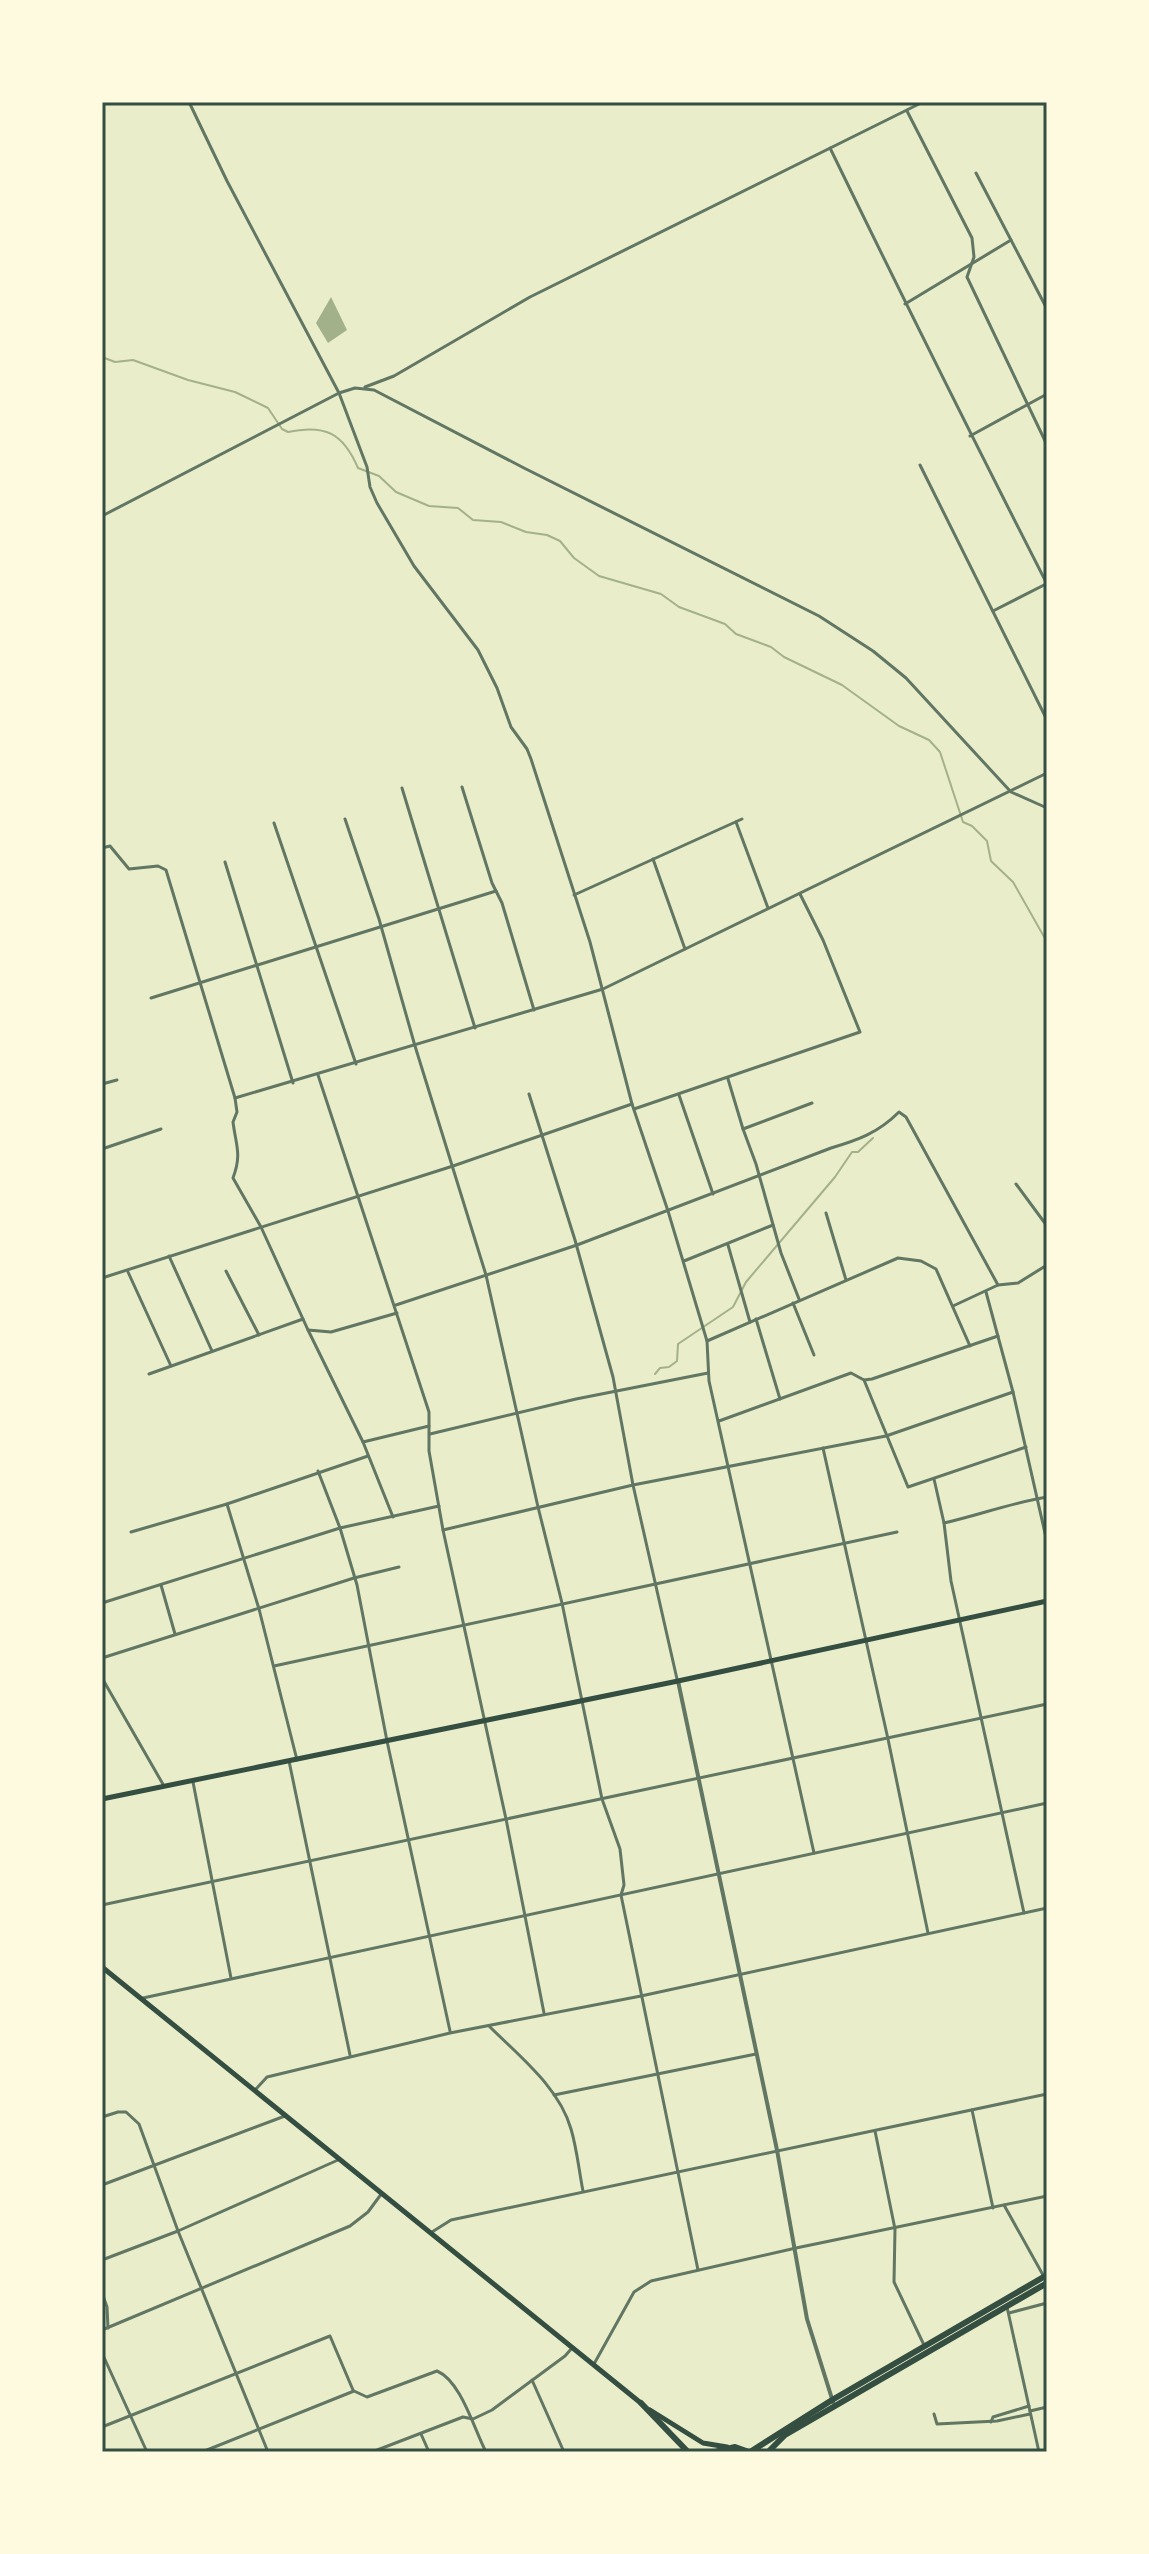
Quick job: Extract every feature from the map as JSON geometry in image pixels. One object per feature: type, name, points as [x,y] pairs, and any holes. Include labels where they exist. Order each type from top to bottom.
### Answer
[{"type":"highway","points":[[715,2452],[727,2447],[743,2448],[750,2452],[926,2349],[1006,2307],[1046,2278]]},
{"type":"highway","points":[[641,2403],[688,2452]]},
{"type":"highway","points":[[768,2452],[779,2439],[834,2403]]},
{"type":"main road","points":[[102,1799],[678,1681],[1047,1601]]},
{"type":"main road","points":[[102,1967],[641,2403],[692,2438],[713,2446],[727,2447]]},
{"type":"street","points":[[189,102],[227,181],[339,393],[377,503],[414,566],[481,655],[511,727],[527,749],[603,989],[633,1106],[707,1341],[709,1373],[719,1421],[814,1853]]},
{"type":"street","points":[[102,516],[339,393],[394,376],[530,297],[923,102]]},
{"type":"street","points":[[907,110],[972,238],[974,257],[967,277],[1047,445]]},
{"type":"street","points":[[830,148],[946,381],[970,436],[1047,584],[993,611]]},
{"type":"street","points":[[976,173],[1047,309]]},
{"type":"street","points":[[905,304],[1011,240]]},
{"type":"street","points":[[365,387],[819,616],[873,651],[906,678],[1011,792],[1047,808]]},
{"type":"street","points":[[970,436],[1047,394]]},
{"type":"street","points":[[920,465],[1047,720]]},
{"type":"street","points":[[235,1098],[603,989],[1047,773]]},
{"type":"street","points":[[462,787],[502,903],[534,1010]]},
{"type":"street","points":[[402,788],[475,1028]]},
{"type":"street","points":[[345,819],[486,1275],[562,1603],[602,1799],[620,1849],[624,1885],[621,1895],[698,2270]]},
{"type":"street","points":[[574,895],[742,819]]},
{"type":"street","points":[[736,822],[768,909]]},
{"type":"street","points":[[274,823],[356,1064]]},
{"type":"street","points":[[102,848],[110,846],[129,869],[158,866],[166,870],[235,1098],[237,1112],[233,1122],[239,1163],[233,1178],[261,1227],[363,1442],[393,1517]]},
{"type":"street","points":[[653,859],[685,949]]},
{"type":"street","points":[[225,862],[293,1083]]},
{"type":"street","points":[[151,998],[496,891]]},
{"type":"street","points":[[102,1278],[633,1106],[679,1095],[860,1032],[823,940],[800,894]]},
{"type":"street","points":[[318,1075],[429,1412],[429,1451],[443,1530],[506,1819],[544,2013]]},
{"type":"street","points":[[728,1079],[773,1225],[800,1300]]},
{"type":"street","points":[[102,1084],[117,1080]]},
{"type":"street","points":[[529,1094],[577,1245],[616,1392],[633,1485],[678,1681],[777,2150],[807,2319],[834,2403]]},
{"type":"street","points":[[679,1095],[713,1194]]},
{"type":"street","points":[[743,1129],[812,1103]]},
{"type":"street","points":[[396,1305],[577,1245],[863,1139],[883,1127],[899,1112],[906,1117],[998,1285]]},
{"type":"street","points":[[102,1149],[161,1129]]},
{"type":"street","points":[[1016,1184],[1047,1226]]},
{"type":"street","points":[[826,1213],[846,1280]]},
{"type":"street","points":[[683,1261],[773,1225]]},
{"type":"street","points":[[728,1243],[750,1322]]},
{"type":"street","points":[[169,1256],[212,1351]]},
{"type":"street","points":[[707,1341],[898,1258],[909,1257],[936,1269],[970,1346]]},
{"type":"street","points":[[953,1306],[998,1285],[1018,1283],[1047,1265]]},
{"type":"street","points":[[127,1270],[171,1366]]},
{"type":"street","points":[[226,1271],[259,1335]]},
{"type":"street","points":[[986,1292],[1013,1392],[1047,1542]]},
{"type":"street","points":[[793,1303],[814,1355]]},
{"type":"street","points":[[308,1330],[331,1332],[398,1313]]},
{"type":"street","points":[[149,1374],[303,1319]]},
{"type":"street","points":[[756,1319],[780,1399]]},
{"type":"street","points":[[864,1380],[998,1336]]},
{"type":"street","points":[[430,1434],[576,1399],[709,1373]]},
{"type":"street","points":[[719,1421],[851,1373],[864,1380],[908,1487],[1026,1447]]},
{"type":"street","points":[[443,1530],[633,1485],[886,1436],[1013,1392]]},
{"type":"street","points":[[363,1442],[430,1426]]},
{"type":"street","points":[[823,1448],[928,1933]]},
{"type":"street","points":[[131,1532],[227,1504],[368,1456]]},
{"type":"street","points":[[318,1471],[340,1528],[354,1578],[450,2033]]},
{"type":"street","points":[[934,1479],[944,1523],[951,1581],[1024,1913]]},
{"type":"street","points":[[944,1523],[984,1513],[994,1507],[1047,1497]]},
{"type":"street","points":[[227,1504],[259,1609],[297,1760]]},
{"type":"street","points":[[102,1603],[340,1528],[439,1506]]},
{"type":"street","points":[[274,1666],[897,1532]]},
{"type":"street","points":[[102,1658],[354,1578],[399,1567]]},
{"type":"street","points":[[161,1585],[175,1634]]},
{"type":"street","points":[[102,1678],[165,1787]]},
{"type":"street","points":[[102,1905],[1047,1704]]},
{"type":"street","points":[[289,1761],[351,2057]]},
{"type":"street","points":[[193,1781],[231,1978]]},
{"type":"street","points":[[143,1998],[1047,1803]]},
{"type":"street","points":[[256,2089],[267,2077],[450,2033],[641,1996],[1047,1908]]},
{"type":"street","points":[[488,2025],[554,2095],[571,2128],[583,2191]]},
{"type":"street","points":[[554,2095],[756,2054]]},
{"type":"street","points":[[432,2233],[451,2220],[1047,2094]]},
{"type":"street","points":[[972,2110],[993,2208]]},
{"type":"street","points":[[102,2117],[126,2112],[139,2124],[178,2231],[268,2452]]},
{"type":"street","points":[[102,2185],[287,2115]]},
{"type":"street","points":[[875,2131],[895,2229],[894,2282],[926,2349]]},
{"type":"street","points":[[102,2260],[178,2231],[340,2159]]},
{"type":"street","points":[[102,2330],[350,2226],[368,2212],[382,2193]]},
{"type":"street","points":[[593,2365],[634,2292],[643,2284],[796,2248],[1047,2196]]},
{"type":"street","points":[[1004,2205],[1046,2278]]},
{"type":"street","points":[[102,2293],[107,2307],[108,2328]]},
{"type":"street","points":[[1039,2452],[1006,2307],[1047,2303]]},
{"type":"street","points":[[102,2427],[330,2336],[354,2391],[367,2397],[437,2371],[448,2376],[473,2419],[486,2452]]},
{"type":"street","points":[[372,2452],[420,2432],[463,2417],[473,2419],[492,2410],[572,2348]]},
{"type":"street","points":[[102,2353],[147,2452]]},
{"type":"street","points":[[532,2380],[564,2452]]},
{"type":"street","points":[[202,2452],[354,2391]]},
{"type":"street","points":[[991,2422],[993,2417],[1029,2406]]},
{"type":"street","points":[[934,2414],[937,2424],[991,2422],[1047,2407]]},
{"type":"street","points":[[420,2432],[429,2452]]},
{"type":"shaded area","points":[[331,297],[347,330],[328,343],[316,323]]},
{"type":"waterway","points":[[102,357],[115,362],[133,360],[188,380],[235,392],[268,408],[282,429],[288,432],[312,429],[331,434],[346,446],[358,468],[379,476],[396,492],[429,506],[458,508],[473,520],[501,522],[526,532],[547,535],[560,541],[574,558],[599,576],[661,594],[679,607],[725,624],[736,634],[771,647],[784,657],[842,685],[899,726],[929,740],[940,752],[963,822],[972,826],[987,841],[991,861],[1013,882],[1047,942]]},
{"type":"waterway","points":[[655,1374],[660,1368],[669,1367],[677,1361],[678,1344],[733,1307],[746,1282],[835,1177],[852,1152],[858,1152],[873,1138]]}]
